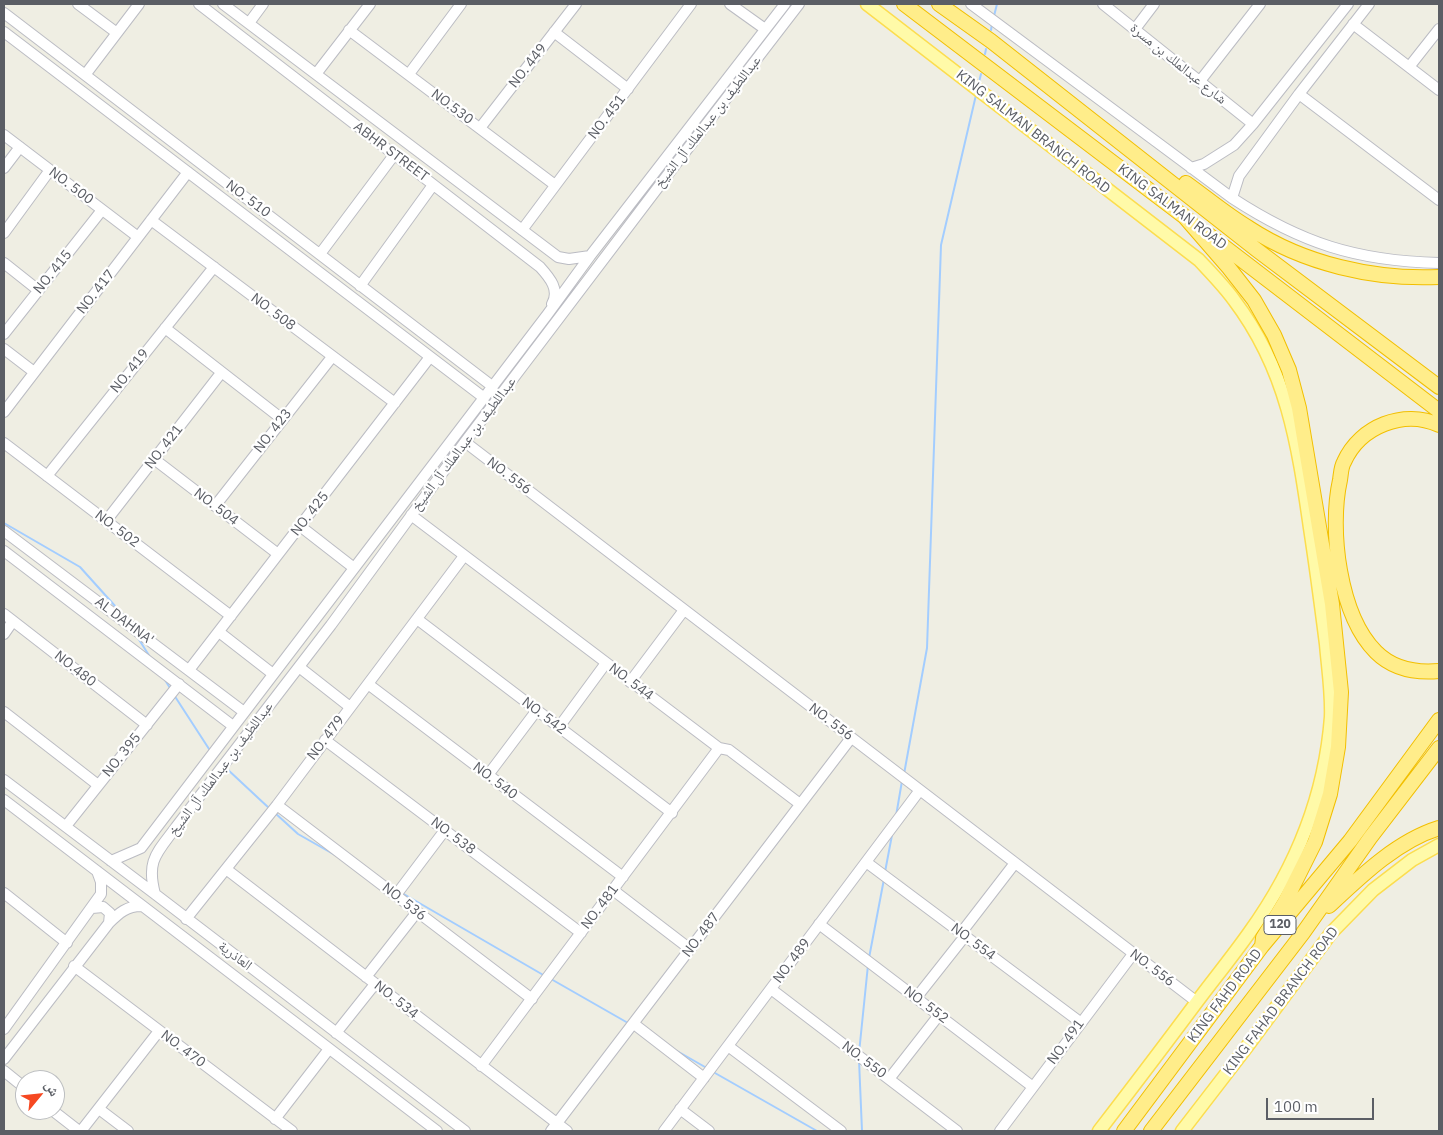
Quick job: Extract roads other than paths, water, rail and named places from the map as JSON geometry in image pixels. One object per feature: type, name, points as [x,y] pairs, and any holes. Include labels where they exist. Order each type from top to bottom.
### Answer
[{"type":"highway","name":"KING SALMAN ROAD","points":[[904,4],[1439,411]]},
{"type":"highway","name":"KING SALMAN ROAD","points":[[942,6],[991,41],[1257,250],[1439,387]]},
{"type":"highway","points":[[991,41],[1248,228],[1282,246],[1332,266],[1388,276],[1439,277]]},
{"type":"highway","points":[[1183,216],[1229,268],[1254,300],[1274,335],[1289,370],[1300,408],[1332,604],[1341,692],[1338,747],[1330,794],[1315,842],[1285,902],[1263,938],[1262,946]]},
{"type":"highway","points":[[1439,425],[1431,421],[1411,418],[1391,421],[1373,428],[1358,440],[1344,462],[1336,498],[1335,538],[1346,597],[1359,629],[1376,653],[1400,667],[1424,672],[1439,671]]},
{"type":"highway","name":"KING FAHD ROAD","points":[[1124,1131],[1262,946],[1350,841],[1439,720]]},
{"type":"highway","name":"KING FAHD ROAD","points":[[1151,1131],[1309,925],[1370,838],[1439,748]]},
{"type":"highway","points":[[1309,925],[1361,876],[1405,845],[1427,832],[1439,828]]},
{"type":"main road","name":"KING SALMAN BRANCH ROAD","points":[[867,4],[1199,260],[1247,318],[1261,341],[1283,391],[1292,420],[1320,592],[1329,674],[1331,715],[1326,754],[1310,821],[1296,856],[1251,931],[1197,1002]]},
{"type":"main road","name":"KING FAHAD BRANCH ROAD","points":[[1182,1131],[1331,933],[1372,890],[1412,860],[1439,846]]},
{"type":"main road","points":[[1099,1131],[1197,1002]]},
{"type":"street","points":[[78,4],[117,33]]},
{"type":"street","points":[[85,75],[139,4]]},
{"type":"street","name":"ABHR STREET","points":[[199,4],[540,267],[553,281],[556,298],[547,315]]},
{"type":"street","name":"ABHR STREET","points":[[223,4],[558,257],[569,259],[590,256]]},
{"type":"street","points":[[249,23],[263,4]]},
{"type":"street","points":[[316,74],[370,4]]},
{"type":"street","points":[[408,74],[461,4]]},
{"type":"street","name":"NO. 449","points":[[480,128],[576,4]]},
{"type":"street","name":"NO. 451","points":[[522,230],[691,4]]},
{"type":"street","points":[[730,4],[765,29]]},
{"type":"street","name":"عبداللطيف بن عبدالملك آل الشيخ","points":[[111,861],[141,848],[590,256],[785,4]]},
{"type":"street","name":"عبداللطيف بن عبدالملك آل الشيخ","points":[[153,861],[220,769],[331,625],[465,442],[799,4]]},
{"type":"street","points":[[971,4],[1191,168],[1261,217],[1326,247],[1357,255],[1406,262],[1439,263]]},
{"type":"street","name":"شارع عبدالملك بن مسرة","points":[[1103,4],[1254,124]]},
{"type":"street","points":[[1136,29],[1154,4]]},
{"type":"street","points":[[1200,81],[1260,4]]},
{"type":"street","points":[[1191,168],[1204,164],[1234,145],[1254,124],[1348,4]]},
{"type":"street","points":[[1232,198],[1239,176],[1299,94],[1369,4]]},
{"type":"street","name":"NO. 510","points":[[4,13],[492,386]]},
{"type":"street","points":[[1354,24],[1439,90]]},
{"type":"street","points":[[1410,67],[1439,29]]},
{"type":"street","name":"NO.530","points":[[349,30],[555,185]]},
{"type":"street","name":"NO. 510","points":[[4,32],[483,397]]},
{"type":"street","points":[[554,32],[628,89]]},
{"type":"street","points":[[1299,94],[1439,200]]},
{"type":"street","name":"NO. 500","points":[[4,134],[138,237]]},
{"type":"street","points":[[4,168],[20,147]]},
{"type":"street","points":[[320,254],[394,155]]},
{"type":"street","name":"NO. 417","points":[[4,412],[196,160]]},
{"type":"street","points":[[4,233],[50,170]]},
{"type":"street","points":[[360,286],[433,185]]},
{"type":"street","name":"NO. 415","points":[[4,334],[102,210]]},
{"type":"street","name":"NO. 508","points":[[151,220],[394,403]]},
{"type":"street","points":[[540,267],[546,269],[552,266],[554,262],[549,250]]},
{"type":"street","points":[[4,263],[38,290]]},
{"type":"street","name":"NO. 419","points":[[47,476],[214,267]]},
{"type":"street","points":[[165,328],[282,420]]},
{"type":"street","points":[[4,349],[34,372]]},
{"type":"street","name":"NO. 423","points":[[215,506],[332,357]]},
{"type":"street","name":"NO. 425","points":[[189,670],[430,357]]},
{"type":"street","name":"NO. 421","points":[[106,521],[221,373]]},
{"type":"street","points":[[473,390],[484,388],[484,382],[481,378]]},
{"type":"street","name":"NO. 556","points":[[465,442],[1197,1002]]},
{"type":"street","name":"NO. 502","points":[[4,443],[231,616]]},
{"type":"street","name":"NO. 504","points":[[154,459],[278,554]]},
{"type":"street","name":"NO. 544","points":[[411,515],[630,682],[719,748],[729,750],[800,804]]},
{"type":"street","points":[[300,526],[354,568]]},
{"type":"street","name":"AL DAHNA'","points":[[4,530],[244,712]]},
{"type":"street","name":"AL DAHNA'","points":[[4,551],[233,726]]},
{"type":"street","name":"NO. 479","points":[[186,919],[277,805],[464,556]]},
{"type":"street","points":[[630,682],[684,610]]},
{"type":"street","name":"NO.480","points":[[4,614],[147,725]]},
{"type":"street","points":[[318,615],[331,625]]},
{"type":"street","name":"NO. 542","points":[[417,619],[672,813]]},
{"type":"street","points":[[4,634],[13,621]]},
{"type":"street","points":[[218,632],[273,674]]},
{"type":"street","points":[[559,727],[606,663]]},
{"type":"street","points":[[299,667],[350,707]]},
{"type":"street","name":"NO. 395","points":[[66,826],[180,684]]},
{"type":"street","name":"NO. 540","points":[[368,684],[622,877]]},
{"type":"street","points":[[223,718],[235,716],[232,703]]},
{"type":"street","points":[[488,775],[537,710]]},
{"type":"street","points":[[4,712],[98,786]]},
{"type":"street","name":"NO. 487","points":[[554,1127],[851,738]]},
{"type":"street","name":"NO. 538","points":[[325,740],[581,933]]},
{"type":"street","name":"NO. 481","points":[[481,1066],[719,748]]},
{"type":"street","points":[[208,760],[220,769]]},
{"type":"street","name":"العاذرية","points":[[4,780],[465,1131]]},
{"type":"street","points":[[4,800],[13,787]]},
{"type":"street","name":"NO. 489","points":[[664,1131],[920,790]]},
{"type":"street","name":"العاذرية","points":[[4,800],[437,1131]]},
{"type":"street","name":"NO. 536","points":[[277,805],[532,999]]},
{"type":"street","points":[[396,895],[445,830]]},
{"type":"street","points":[[141,848],[143,858],[153,861],[151,868],[152,882],[156,894]]},
{"type":"street","name":"NO. 554","points":[[866,862],[1080,1022]]},
{"type":"street","points":[[916,998],[1014,863]]},
{"type":"street","name":"NO. 534","points":[[226,869],[481,1066],[554,1127],[567,1131]]},
{"type":"street","points":[[4,1029],[101,894],[101,882],[97,871]]},
{"type":"street","points":[[613,890],[690,949]]},
{"type":"street","points":[[4,893],[67,943]]},
{"type":"street","points":[[92,908],[103,906],[108,910],[110,913],[109,923]]},
{"type":"street","points":[[4,1059],[109,923],[130,906],[141,906]]},
{"type":"street","points":[[366,977],[417,912]]},
{"type":"street","name":"NO. 552","points":[[819,924],[1034,1087]]},
{"type":"street","name":"NO. 491","points":[[1000,1131],[1080,1022],[1133,954]]},
{"type":"street","name":"NO. 470","points":[[74,966],[292,1131]]},
{"type":"street","points":[[251,989],[262,977]]},
{"type":"street","points":[[336,1033],[375,984]]},
{"type":"street","name":"NO. 550","points":[[771,989],[956,1131]]},
{"type":"street","points":[[889,1079],[939,1015]]},
{"type":"street","points":[[634,1024],[704,1078]]},
{"type":"street","points":[[65,1120],[80,1131],[159,1031]]},
{"type":"street","points":[[728,1046],[841,1131]]},
{"type":"street","points":[[275,1118],[329,1049]]},
{"type":"street","points":[[4,1071],[15,1080]]},
{"type":"street","points":[[99,1109],[128,1131]]},
{"type":"street","points":[[680,1109],[709,1131]]},
{"type":"waterway","points":[[994,16],[997,4]]},
{"type":"waterway","points":[[991,30],[992,24]]},
{"type":"waterway","points":[[985,54],[986,49]]},
{"type":"waterway","points":[[979,82],[981,74]]},
{"type":"waterway","points":[[904,774],[927,648],[941,245],[976,95]]},
{"type":"waterway","points":[[4,523],[80,567],[125,617]]},
{"type":"waterway","points":[[138,638],[150,657]]},
{"type":"waterway","points":[[165,680],[170,688]]},
{"type":"waterway","points":[[174,695],[211,752]]},
{"type":"waterway","points":[[226,768],[270,809]]},
{"type":"waterway","points":[[896,816],[902,781]]},
{"type":"waterway","points":[[275,813],[298,834],[335,855]]},
{"type":"waterway","points":[[885,872],[892,835]]},
{"type":"waterway","points":[[869,958],[884,879]]},
{"type":"waterway","points":[[402,893],[545,976]]},
{"type":"waterway","points":[[859,1053],[868,965]]},
{"type":"waterway","points":[[551,979],[628,1023]]},
{"type":"waterway","points":[[677,1051],[705,1067]]},
{"type":"waterway","points":[[859,1060],[862,1131]]},
{"type":"waterway","points":[[715,1073],[817,1131]]}]
